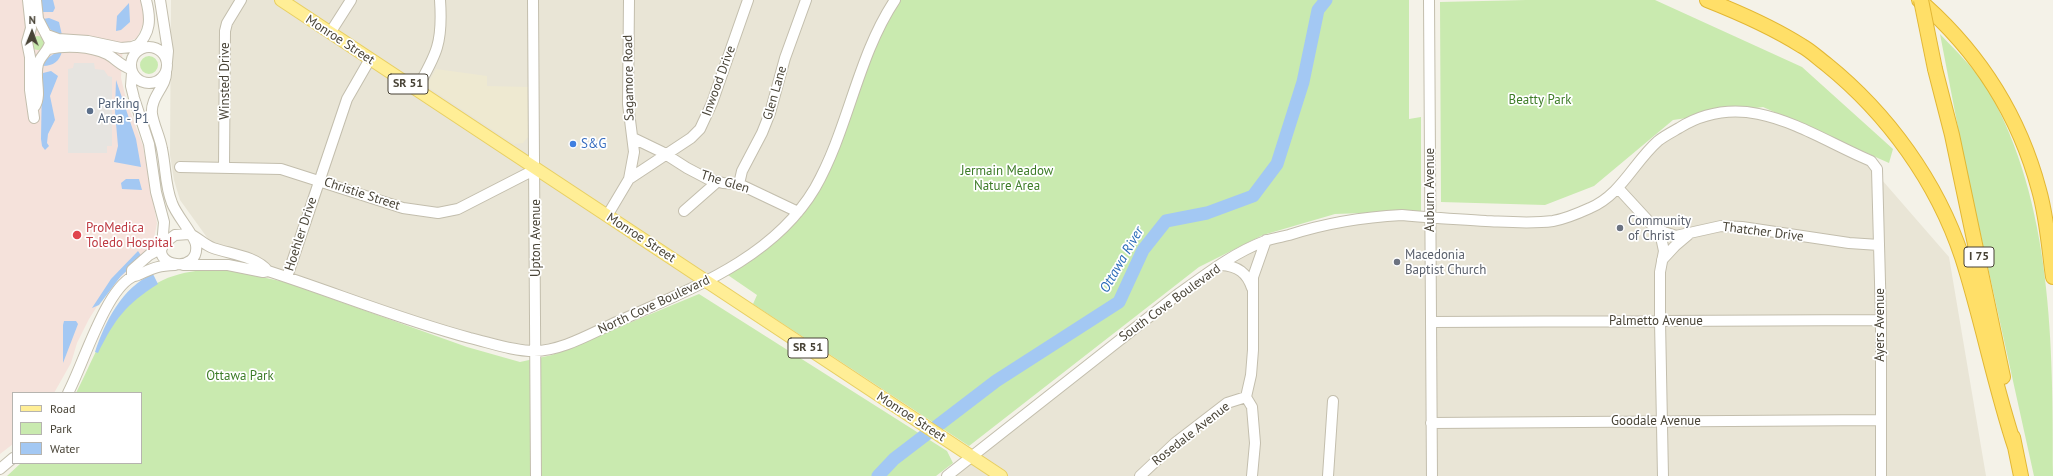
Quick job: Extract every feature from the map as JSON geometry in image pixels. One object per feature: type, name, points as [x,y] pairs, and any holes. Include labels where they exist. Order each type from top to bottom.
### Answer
[{"type":"highway","points":[[1707,0],[1750,17],[1803,46],[1851,85],[1896,136],[1923,172],[1939,202],[1962,256],[1999,394],[2015,447]]},
{"type":"highway","points":[[1920,0],[1944,21],[1969,50],[1996,88],[2014,120],[2039,190],[2046,219],[2053,277]]},
{"type":"highway","name":"I 75","points":[[1920,0],[1935,69],[1952,135],[1985,286],[2021,476]]},
{"type":"main road","name":"Monroe Street","points":[[280,0],[1001,476]]},
{"type":"street","points":[[28,0],[31,28],[28,43],[30,90],[34,113],[38,93],[38,64],[50,42],[36,14],[36,0]]},
{"type":"street","points":[[146,0],[149,14],[149,26],[145,37],[133,51],[132,86],[134,98],[149,144],[156,192],[163,219],[162,247],[167,260],[181,265],[192,258],[195,253],[192,236],[175,210],[168,194],[162,150],[152,115],[154,100],[166,77],[168,51],[160,0]]},
{"type":"street","name":"Winsted Drive","points":[[224,167],[225,31],[232,14],[241,0]]},
{"type":"street","points":[[330,33],[351,0]]},
{"type":"street","points":[[416,90],[432,63],[438,46],[441,33],[440,0]]},
{"type":"street","name":"Upton Avenue","points":[[533,0],[536,168],[536,476]]},
{"type":"street","name":"Sagamore Road","points":[[629,0],[628,104],[634,152],[629,179]]},
{"type":"street","name":"Inwood Drive","points":[[607,216],[629,179],[691,138],[700,128],[707,116],[748,0]]},
{"type":"street","name":"Glen Lane","points":[[739,184],[742,171],[762,133],[770,113],[785,58],[806,0]]},
{"type":"street","name":"North Cove Boulevard","points":[[68,392],[82,364],[102,313],[114,295],[132,277],[156,266],[228,264],[263,272],[268,271],[440,330],[502,346],[535,351],[567,344],[707,282],[753,253],[775,236],[798,212],[815,187],[844,120],[866,56],[879,27],[895,0]]},
{"type":"street","name":"Auburn Avenue","points":[[1429,0],[1432,476]]},
{"type":"street","points":[[28,43],[33,33],[45,34],[58,39],[88,41],[122,48],[140,44]]},
{"type":"street","points":[[28,43],[37,54],[47,50],[67,46],[100,52],[107,54],[122,66],[132,71],[139,80],[149,83],[159,80],[166,68],[163,54],[155,48],[144,47],[133,55]]},
{"type":"street","name":"Hoehler Drive","points":[[287,277],[347,99],[370,59]]},
{"type":"street","name":"South Cove Boulevard","points":[[947,476],[967,454],[1177,295],[1221,265],[1266,240],[1317,226],[1352,219],[1402,215],[1430,218],[1537,223],[1555,220],[1591,208],[1618,188],[1658,140],[1692,120],[1721,112],[1755,112],[1773,117],[1871,161],[1877,168],[1878,175]]},
{"type":"street","name":"The Glen","points":[[633,138],[687,168],[717,182],[739,184],[798,212]]},
{"type":"street","name":"Christie Street","points":[[180,167],[281,169],[403,208],[438,213],[458,209],[536,168]]},
{"type":"street","name":"Ayers Avenue","points":[[1878,175],[1881,320],[1881,476]]},
{"type":"street","points":[[684,211],[717,182]]},
{"type":"street","name":"Thatcher Drive","points":[[1618,188],[1653,226],[1676,236],[1713,227],[1742,227],[1849,244],[1879,245]]},
{"type":"street","points":[[1653,226],[1661,237],[1664,251],[1660,272],[1661,422],[1663,476]]},
{"type":"street","points":[[1662,260],[1689,234]]},
{"type":"street","points":[[162,247],[175,236],[192,236]]},
{"type":"street","name":"North Cove Boulevard","points":[[192,236],[210,247],[246,258],[265,267],[268,271]]},
{"type":"street","points":[[1252,476],[1254,436],[1252,407],[1246,397],[1251,375],[1253,350],[1254,277],[1266,240]]},
{"type":"street","name":"North Cove Boulevard","points":[[132,277],[132,270],[149,255],[162,247]]},
{"type":"street","points":[[1221,265],[1230,265],[1245,273],[1253,290]]},
{"type":"street","name":"Palmetto Avenue","points":[[1431,322],[1881,320]]},
{"type":"street","name":"Rosedale Avenue","points":[[1140,476],[1175,443],[1227,403],[1246,397]]},
{"type":"street","points":[[1328,476],[1333,401]]},
{"type":"street","name":"Goodale Avenue","points":[[1431,423],[1880,420]]},
{"type":"street","points":[[0,469],[12,459]]},
{"type":"shaded area","name":"ProMedica Toledo Hospital","points":[[0,0],[141,0],[144,22],[137,38],[123,44],[121,78],[127,103],[143,146],[157,223],[152,248],[108,289],[89,319],[77,343],[71,363],[55,392],[12,392],[12,445],[0,454]]},
{"type":"shaded area","points":[[171,0],[890,0],[862,55],[840,119],[811,185],[794,209],[772,233],[751,249],[704,278],[565,340],[535,346],[503,341],[442,325],[288,273],[211,243],[180,200],[174,180],[170,155]]},
{"type":"shaded area","name":"Parking Area - P1","points":[[74,63],[94,63],[95,69],[104,70],[108,76],[112,77],[112,146],[107,146],[107,153],[68,153],[68,69],[73,68]]},
{"type":"shaded area","points":[[436,69],[487,76],[487,86],[528,87],[528,137],[523,143],[514,144],[426,86]]},
{"type":"shaded area","points":[[1755,112],[1862,157],[1949,257],[1986,476],[947,476],[1177,295],[1242,252],[1352,219],[1537,223],[1591,207],[1658,141],[1692,120]]},
{"type":"green space","name":"Jermain Meadow Nature Area","points":[[890,0],[1409,0],[1409,119],[1421,117],[1421,211],[1335,214],[1263,235],[1199,267],[969,446],[753,304],[757,295],[719,269],[769,235],[794,209],[805,194],[814,179],[829,146],[861,57]]},
{"type":"green space","name":"Beatty Park","points":[[1655,0],[1802,67],[1893,149],[1889,163],[1763,107],[1673,120],[1594,186],[1545,205],[1441,202],[1440,2]]},
{"type":"green space","points":[[1940,34],[1971,67],[1987,88],[2009,132],[2025,178],[2037,227],[2045,276],[2050,326],[2053,476],[2034,476],[1964,159]]},
{"type":"green space","points":[[38,36],[43,38],[45,43],[43,48],[38,50],[33,48],[31,43],[33,38]]},
{"type":"green space","points":[[149,56],[155,59],[158,65],[155,71],[149,74],[143,71],[140,65],[143,59]]},
{"type":"green space","name":"Ottawa Park","points":[[224,269],[285,282],[467,347],[520,362],[552,355],[699,294],[947,451],[953,463],[936,476],[7,476],[20,464],[142,464],[142,392],[76,392],[109,326],[122,310],[141,294],[163,280],[185,273]]},
{"type":"water","points":[[40,0],[53,0],[55,8],[53,12],[41,12]]},
{"type":"water","points":[[129,3],[130,22],[121,30],[116,31],[117,16]]},
{"type":"water","points":[[49,18],[59,22],[62,35],[53,32],[46,25],[43,19]]},
{"type":"water","points":[[58,51],[62,51],[60,58],[56,62],[43,66],[45,60]]},
{"type":"water","points":[[51,71],[58,76],[50,96],[55,120],[48,134],[47,143],[49,146],[45,150],[42,146],[41,139],[42,80],[43,73]]},
{"type":"water","points":[[116,80],[136,139],[141,167],[114,162],[118,146],[115,112]]},
{"type":"water","points":[[126,179],[139,179],[142,190],[122,189],[121,183]]},
{"type":"water","points":[[138,251],[142,257],[121,276],[99,305],[92,308],[111,279]]},
{"type":"water","points":[[153,274],[158,284],[129,306],[110,331],[98,353],[95,352],[104,329],[124,296],[132,287]]},
{"type":"water","points":[[64,321],[76,321],[78,324],[63,363],[63,325]]},
{"type":"waterway","name":"Ottawa River","points":[[878,476],[894,459],[996,381],[1119,302],[1143,250],[1166,221],[1207,213],[1253,196],[1277,164],[1303,82],[1318,10],[1326,0]]},
{"type":"place","name":"Parking Area - P1","points":[[90,111]]},
{"type":"place","name":"S&G","points":[[573,144]]},
{"type":"place","name":"Community of Christ","points":[[1620,228]]},
{"type":"place","name":"ProMedica Toledo Hospital","points":[[77,235]]},
{"type":"place","name":"Macedonia Baptist Church","points":[[1397,262]]}]
